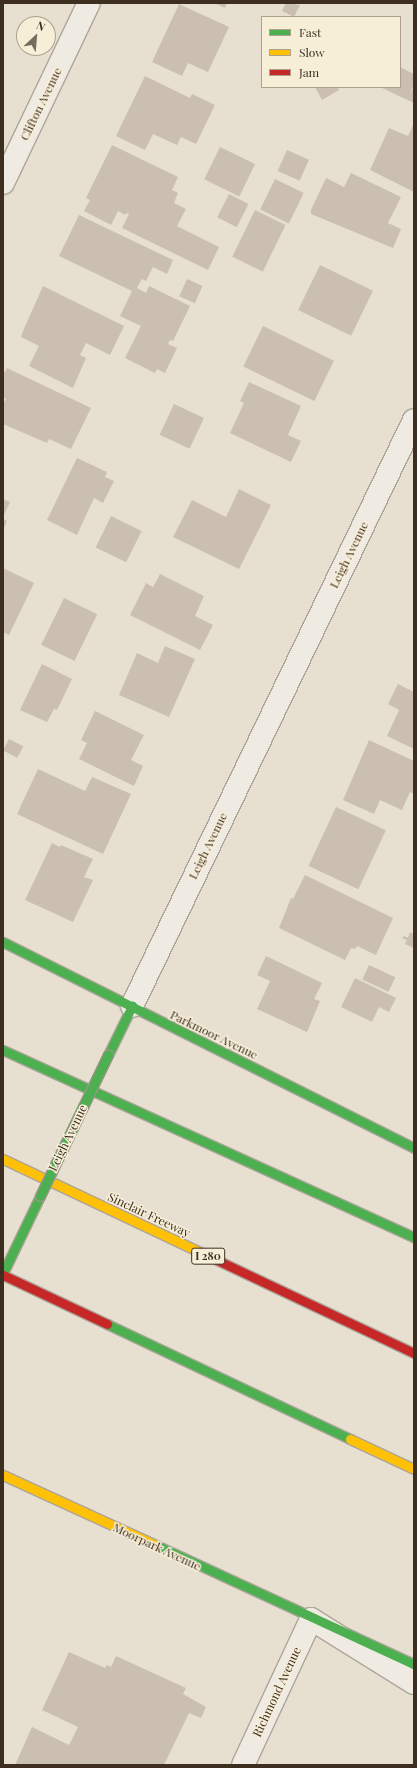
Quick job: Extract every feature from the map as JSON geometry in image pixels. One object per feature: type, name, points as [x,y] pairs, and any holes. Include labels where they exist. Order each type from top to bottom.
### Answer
[{"type":"main road","name":"Parkmoor Avenue","points":[[3,942],[81,979],[414,1148]]},
{"type":"main road","name":"Leigh Avenue","points":[[3,1274],[132,1006]]},
{"type":"main road","points":[[3,1050],[414,1237]]},
{"type":"main road","name":"Sinclair Freeway","points":[[3,1159],[414,1353]]},
{"type":"main road","points":[[3,1274],[414,1469]]},
{"type":"main road","name":"Moorpark Avenue","points":[[3,1475],[311,1619],[414,1664]]},
{"type":"street","name":"Clifton Avenue","points":[[3,183],[89,3]]},
{"type":"street","name":"Leigh Avenue","points":[[132,1006],[414,420]]},
{"type":"street","name":"Moorpark Avenue","points":[[311,1619],[414,1683]]},
{"type":"street","name":"Richmond Avenue","points":[[243,1765],[311,1619]]},
{"type":"building","points":[[214,3],[227,3],[225,8]]},
{"type":"building","points":[[286,3],[300,5],[294,16],[282,11]]},
{"type":"building","points":[[179,4],[229,27],[208,72],[188,63],[182,76],[152,62]]},
{"type":"building","points":[[401,68],[414,74],[414,85],[409,95],[414,87],[414,103],[382,88],[401,88]]},
{"type":"building","points":[[145,76],[190,98],[192,94],[215,105],[196,144],[181,137],[177,145],[153,134],[145,150],[116,136]]},
{"type":"building","points":[[316,88],[338,88],[339,90],[322,100]]},
{"type":"building","points":[[414,123],[414,192],[370,170],[389,128],[408,136]]},
{"type":"building","points":[[112,145],[178,177],[172,190],[178,193],[174,203],[186,209],[177,226],[219,247],[208,270],[122,228],[129,214],[126,213],[125,215],[118,211],[111,225],[84,211],[90,200],[86,198]]},
{"type":"building","points":[[220,147],[255,164],[239,196],[204,179]]},
{"type":"building","points":[[287,150],[309,160],[300,181],[278,171]]},
{"type":"building","points":[[351,173],[401,197],[388,223],[401,229],[393,248],[311,214],[311,210],[326,178],[344,187]]},
{"type":"building","points":[[275,179],[304,193],[289,224],[260,210]]},
{"type":"building","points":[[229,194],[249,204],[237,227],[217,217]]},
{"type":"building","points":[[255,210],[286,225],[263,272],[232,257]]},
{"type":"building","points":[[79,215],[173,260],[167,274],[153,267],[146,281],[142,279],[137,288],[146,293],[149,286],[190,306],[173,341],[170,340],[168,344],[177,348],[165,373],[157,369],[155,373],[125,358],[141,326],[120,316],[132,291],[59,256]]},
{"type":"building","points":[[320,265],[373,291],[351,336],[298,310]]},
{"type":"building","points":[[187,279],[203,286],[195,303],[179,296]]},
{"type":"building","points":[[43,286],[124,326],[110,355],[86,343],[80,355],[86,358],[73,388],[29,366],[39,346],[21,337]]},
{"type":"building","points":[[263,326],[334,361],[314,401],[243,366]]},
{"type":"building","points":[[7,368],[91,408],[71,449],[49,439],[47,443],[3,424],[3,404],[6,399],[3,397],[3,375]]},
{"type":"building","points":[[249,382],[301,406],[288,435],[301,441],[291,462],[230,433],[244,403],[240,401]]},
{"type":"building","points":[[174,404],[204,418],[190,449],[160,435]]},
{"type":"building","points":[[77,458],[107,472],[105,477],[114,481],[103,503],[94,498],[77,535],[47,520]]},
{"type":"building","points":[[239,489],[271,505],[239,569],[173,537],[192,500],[226,517]]},
{"type":"building","points":[[3,499],[10,502],[3,517]]},
{"type":"building","points":[[111,516],[142,531],[126,562],[96,547]]},
{"type":"building","points":[[3,519],[7,521],[3,530]]},
{"type":"building","points":[[3,568],[34,583],[9,635],[3,632]]},
{"type":"building","points":[[160,574],[204,596],[195,616],[213,625],[200,650],[130,615],[146,583],[153,587]]},
{"type":"building","points":[[64,598],[97,614],[74,661],[41,645]]},
{"type":"building","points":[[165,646],[195,659],[169,717],[119,695],[137,653],[158,663]]},
{"type":"building","points":[[42,664],[72,679],[57,710],[54,709],[47,722],[20,710]]},
{"type":"building","points":[[398,684],[414,692],[414,749],[387,736],[399,710],[388,704]]},
{"type":"building","points":[[95,711],[144,735],[131,760],[143,766],[134,786],[79,759],[87,743],[81,740]]},
{"type":"building","points":[[9,739],[23,746],[17,758],[3,751]]},
{"type":"building","points":[[369,740],[414,761],[414,794],[410,792],[402,810],[380,800],[374,814],[343,800]]},
{"type":"building","points":[[38,769],[85,791],[92,777],[131,794],[103,854],[17,814]]},
{"type":"building","points":[[336,807],[386,830],[358,889],[309,866]]},
{"type":"building","points":[[52,843],[60,847],[61,845],[93,859],[84,877],[93,880],[73,922],[25,900]]},
{"type":"building","points":[[305,875],[393,918],[376,955],[357,946],[355,949],[351,948],[345,960],[279,928],[291,898],[293,899]]},
{"type":"building","points":[[410,932],[414,934],[414,948],[405,944],[407,940],[402,938],[404,936],[408,938]]},
{"type":"building","points":[[266,956],[322,983],[314,999],[320,1001],[307,1032],[257,1009],[270,981],[257,975]]},
{"type":"building","points":[[369,965],[395,977],[389,992],[362,980]]},
{"type":"building","points":[[355,978],[396,998],[389,1012],[379,1007],[372,1022],[341,1007]]},
{"type":"building","points":[[69,1652],[105,1668],[107,1665],[111,1667],[116,1656],[186,1688],[183,1694],[206,1707],[201,1718],[189,1713],[164,1765],[15,1765],[32,1727],[69,1745],[78,1727],[42,1710]]},
{"type":"traffic: fast","points":[[3,942],[414,1148]]},
{"type":"traffic: fast","points":[[108,1055],[132,1006]]},
{"type":"traffic: fast","points":[[3,1050],[414,1237]]},
{"type":"traffic: fast","points":[[40,1196],[108,1055]]},
{"type":"traffic: fast","points":[[3,1273],[40,1196]]},
{"type":"traffic: fast","points":[[107,1324],[350,1439]]},
{"type":"traffic: fast","points":[[156,1545],[414,1664]]},
{"type":"traffic: slow","points":[[3,1159],[200,1252]]},
{"type":"traffic: slow","points":[[350,1439],[414,1469]]},
{"type":"traffic: slow","points":[[3,1475],[156,1545]]},
{"type":"traffic: jam","points":[[200,1252],[414,1353]]},
{"type":"traffic: jam","points":[[3,1275],[107,1324]]}]
